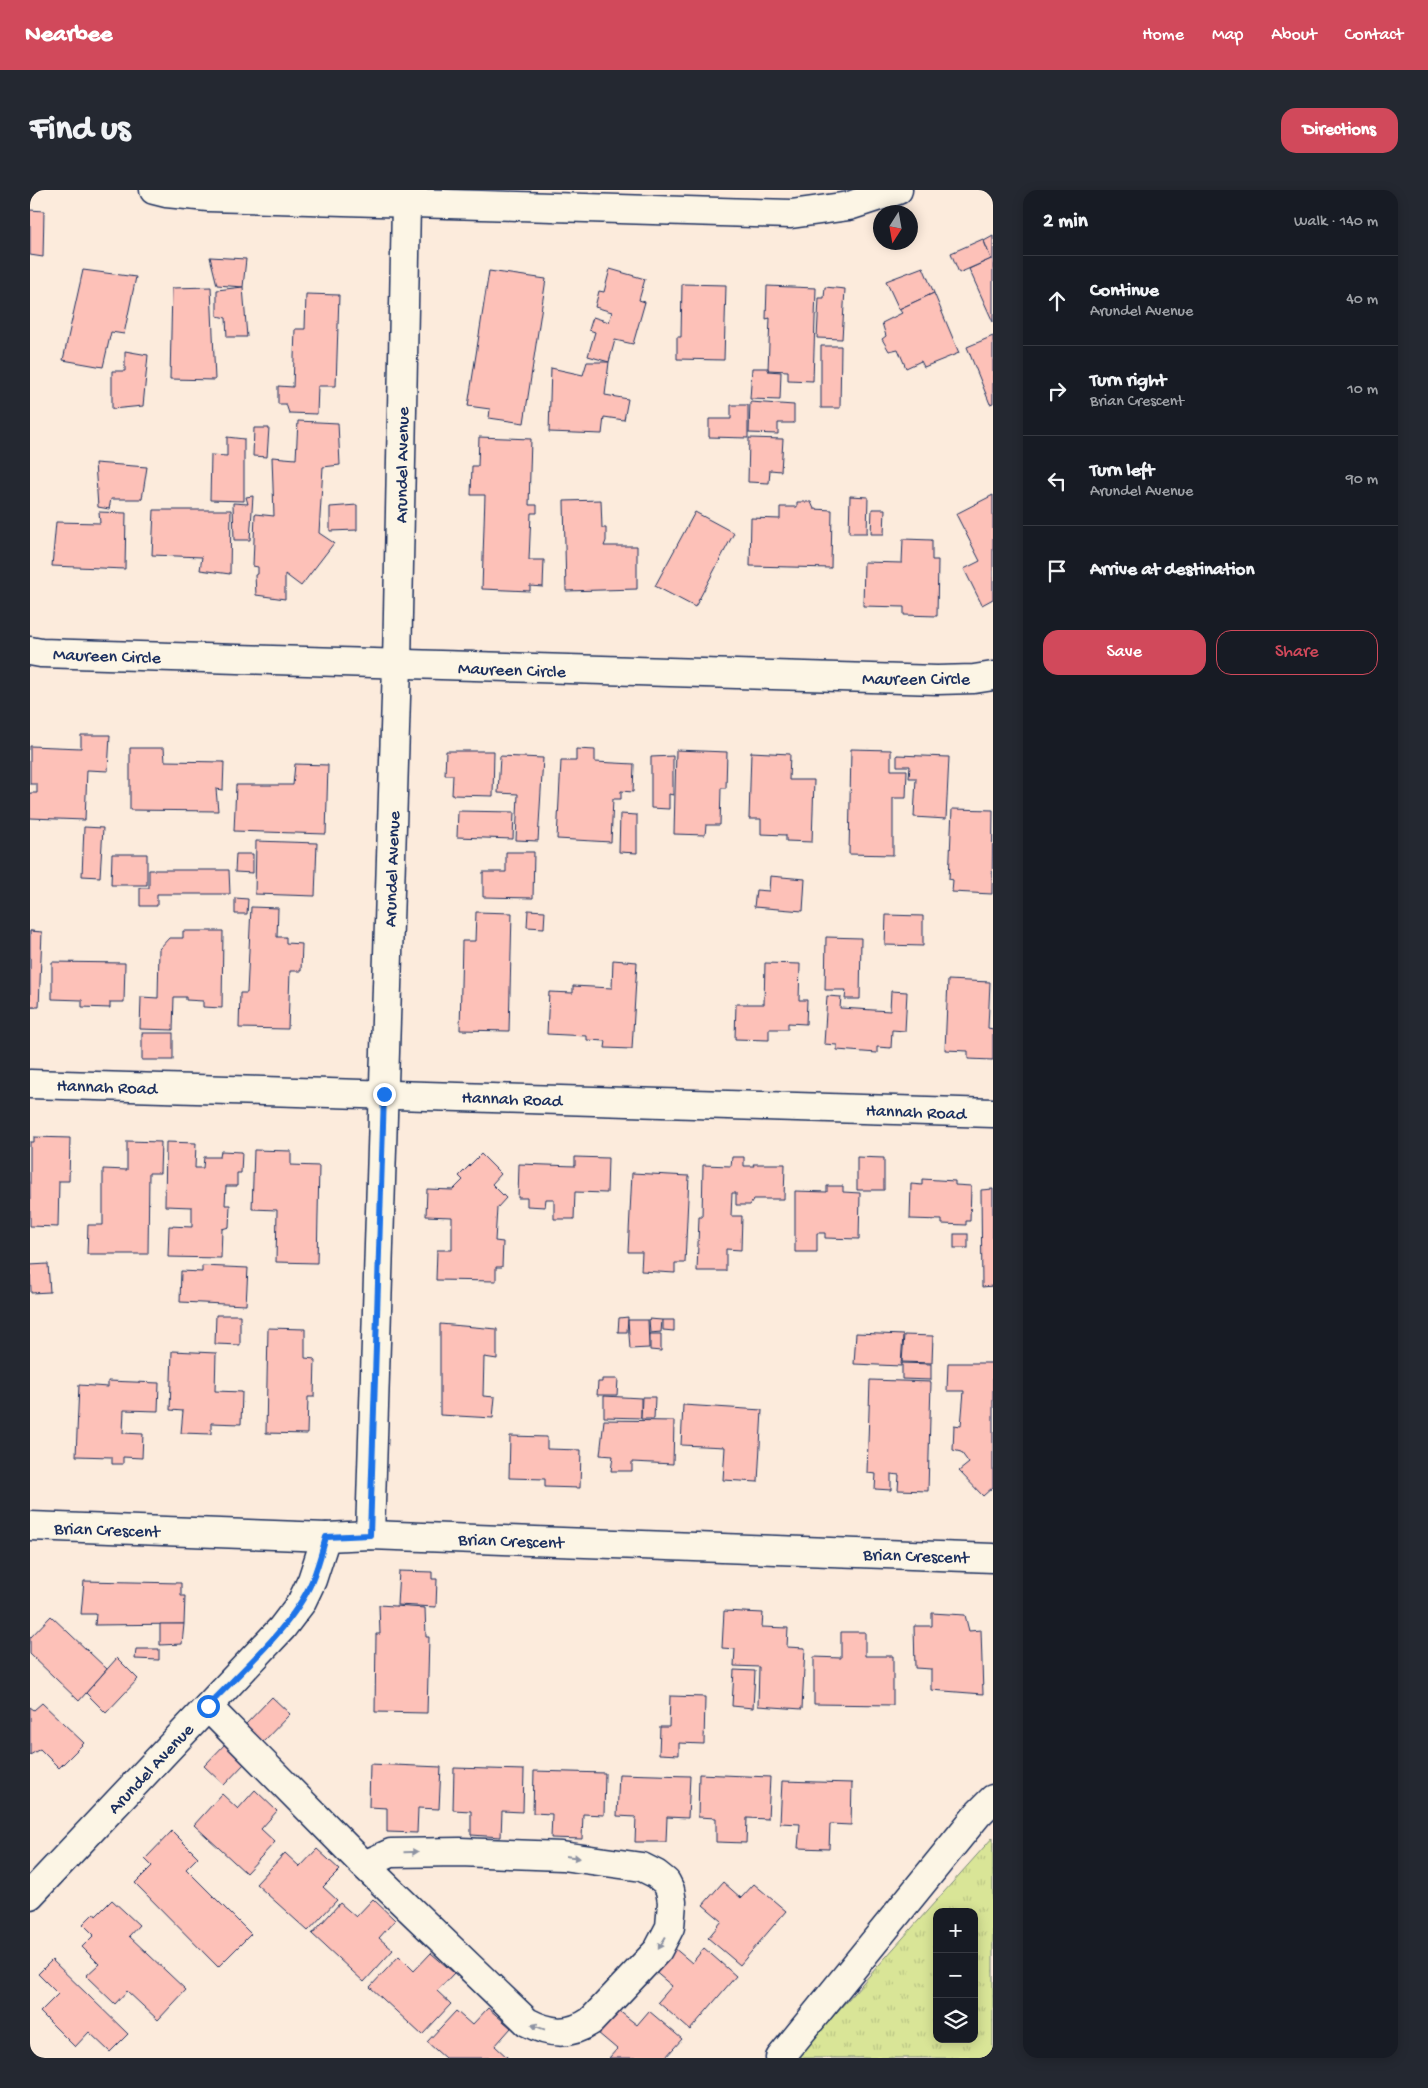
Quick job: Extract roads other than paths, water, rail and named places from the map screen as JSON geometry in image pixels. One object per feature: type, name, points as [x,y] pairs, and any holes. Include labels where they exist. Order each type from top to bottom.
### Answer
[{"type":"street","points":[[154,190],[208,197],[791,214],[849,206],[898,190]]},
{"type":"street","name":"Arundel Avenue","points":[[370,1535],[397,665],[406,204]]},
{"type":"street","name":"Maureen Circle","points":[[30,651],[41,653],[397,665],[937,680],[974,679],[993,676]]},
{"type":"street","name":"Hannah Road","points":[[30,1084],[993,1113]]},
{"type":"street","name":"Brian Crescent","points":[[30,1526],[326,1537],[370,1535],[993,1558]]},
{"type":"street","name":"Arundel Avenue","points":[[30,1895],[282,1628],[301,1603],[312,1580],[326,1537]]},
{"type":"street","points":[[208,1706],[364,1865],[527,2022],[552,2032],[565,2032],[580,2028],[591,2021],[658,1950],[670,1926],[672,1902],[670,1890],[666,1882],[642,1867],[562,1856],[450,1852],[390,1853],[364,1865]]},
{"type":"street","points":[[780,2058],[968,1827],[993,1800]]}]
